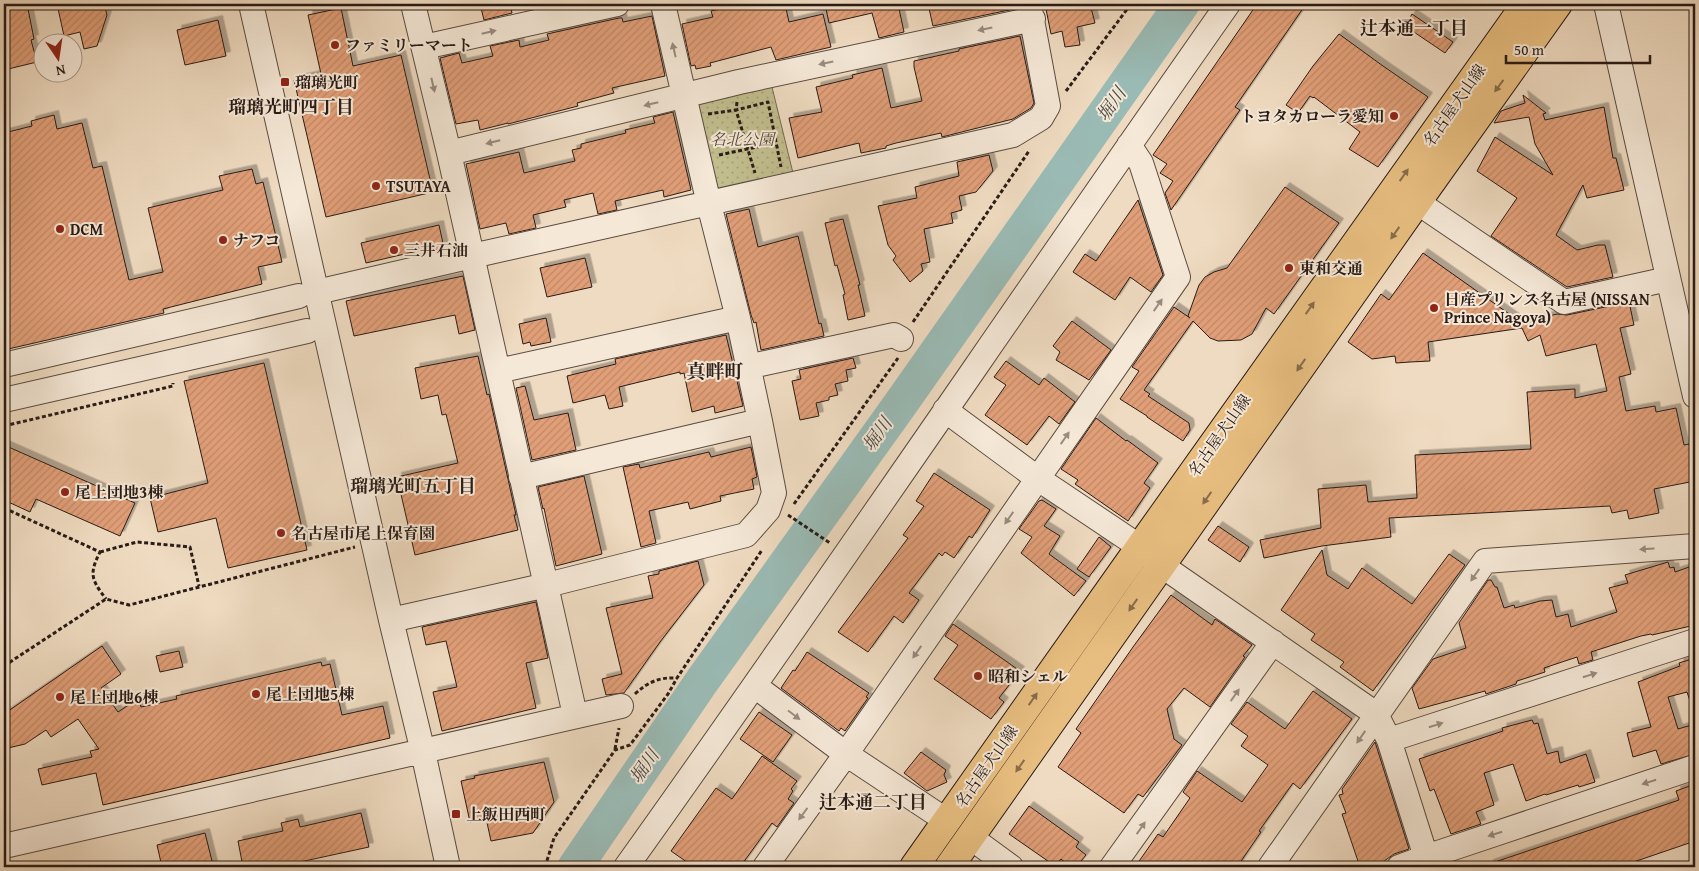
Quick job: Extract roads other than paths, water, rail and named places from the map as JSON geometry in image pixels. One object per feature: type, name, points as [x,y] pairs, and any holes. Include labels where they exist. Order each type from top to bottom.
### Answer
[{"type":"main road","name":"名古屋犬山線","points":[[914,867],[1526,4]]},
{"type":"main road","name":"名古屋犬山線","points":[[949,867],[1558,4]]},
{"type":"street","points":[[252,4],[308,294],[391,620],[448,867]]},
{"type":"street","points":[[413,4],[449,153],[576,715]]},
{"type":"street","points":[[424,47],[617,4]]},
{"type":"street","points":[[391,620],[547,585],[746,535],[768,510],[774,493],[760,421],[738,318],[709,204],[663,4]]},
{"type":"street","points":[[626,867],[755,686],[1228,4]]},
{"type":"street","points":[[1606,4],[1695,396]]},
{"type":"street","points":[[4,365],[472,256],[1013,134],[1041,118],[1048,106],[1031,11],[449,153]]},
{"type":"street","points":[[765,867],[846,754],[1178,277],[1141,163],[1129,145]]},
{"type":"street","points":[[1417,202],[1564,302],[1668,279]]},
{"type":"street","points":[[498,371],[738,318]]},
{"type":"street","points":[[4,400],[307,331]]},
{"type":"street","points":[[747,366],[894,335],[901,339]]},
{"type":"street","points":[[945,410],[1037,478],[1140,547],[1161,565],[1376,714],[1389,740],[1426,857]]},
{"type":"street","points":[[521,477],[760,421]]},
{"type":"street","points":[[1270,867],[1485,561],[1695,546]]},
{"type":"street","points":[[1389,740],[1695,641]]},
{"type":"street","points":[[1112,867],[1273,642]]},
{"type":"street","points":[[755,686],[846,754],[947,822]]},
{"type":"street","points":[[4,846],[621,706]]},
{"type":"street","points":[[1398,867],[1695,767]]},
{"type":"street","points":[[970,838],[1011,867]]},
{"type":"waterway","name":"堀川","points":[[575,867],[702,681],[899,406],[1182,4]]},
{"type":"place","name":"ファミリーマート","points":[[335,45]]},
{"type":"place","name":"瑠璃光町","points":[[285,82]]},
{"type":"place","name":"トヨタカローラ愛知","points":[[1394,116]]},
{"type":"place","name":"TSUTAYA","points":[[376,186]]},
{"type":"place","name":"DCM","points":[[60,229]]},
{"type":"place","name":"ナフコ","points":[[223,240]]},
{"type":"place","name":"三井石油","points":[[394,250]]},
{"type":"place","name":"東和交通","points":[[1289,268]]},
{"type":"place","name":"日産プリンス名古屋 (NISSAN Prince Nagoya)","points":[[1434,308]]},
{"type":"place","name":"尾上団地3棟","points":[[65,492]]},
{"type":"place","name":"名古屋市尾上保育園","points":[[281,533]]},
{"type":"place","name":"昭和シェル","points":[[978,676]]},
{"type":"place","name":"尾上団地5棟","points":[[256,694]]},
{"type":"place","name":"尾上団地6棟","points":[[60,697]]},
{"type":"place","name":"上飯田西町","points":[[456,814]]},
{"type":"district","name":"辻本通一丁目","points":[[1414,27]]},
{"type":"district","name":"瑠璃光町四丁目","points":[[291,106]]},
{"type":"district","name":"真畔町","points":[[715,371]]},
{"type":"district","name":"瑠璃光町五丁目","points":[[413,485]]},
{"type":"district","name":"辻本通二丁目","points":[[873,801]]},
{"type":"park label","name":"名北公園","points":[[742,139]]}]
